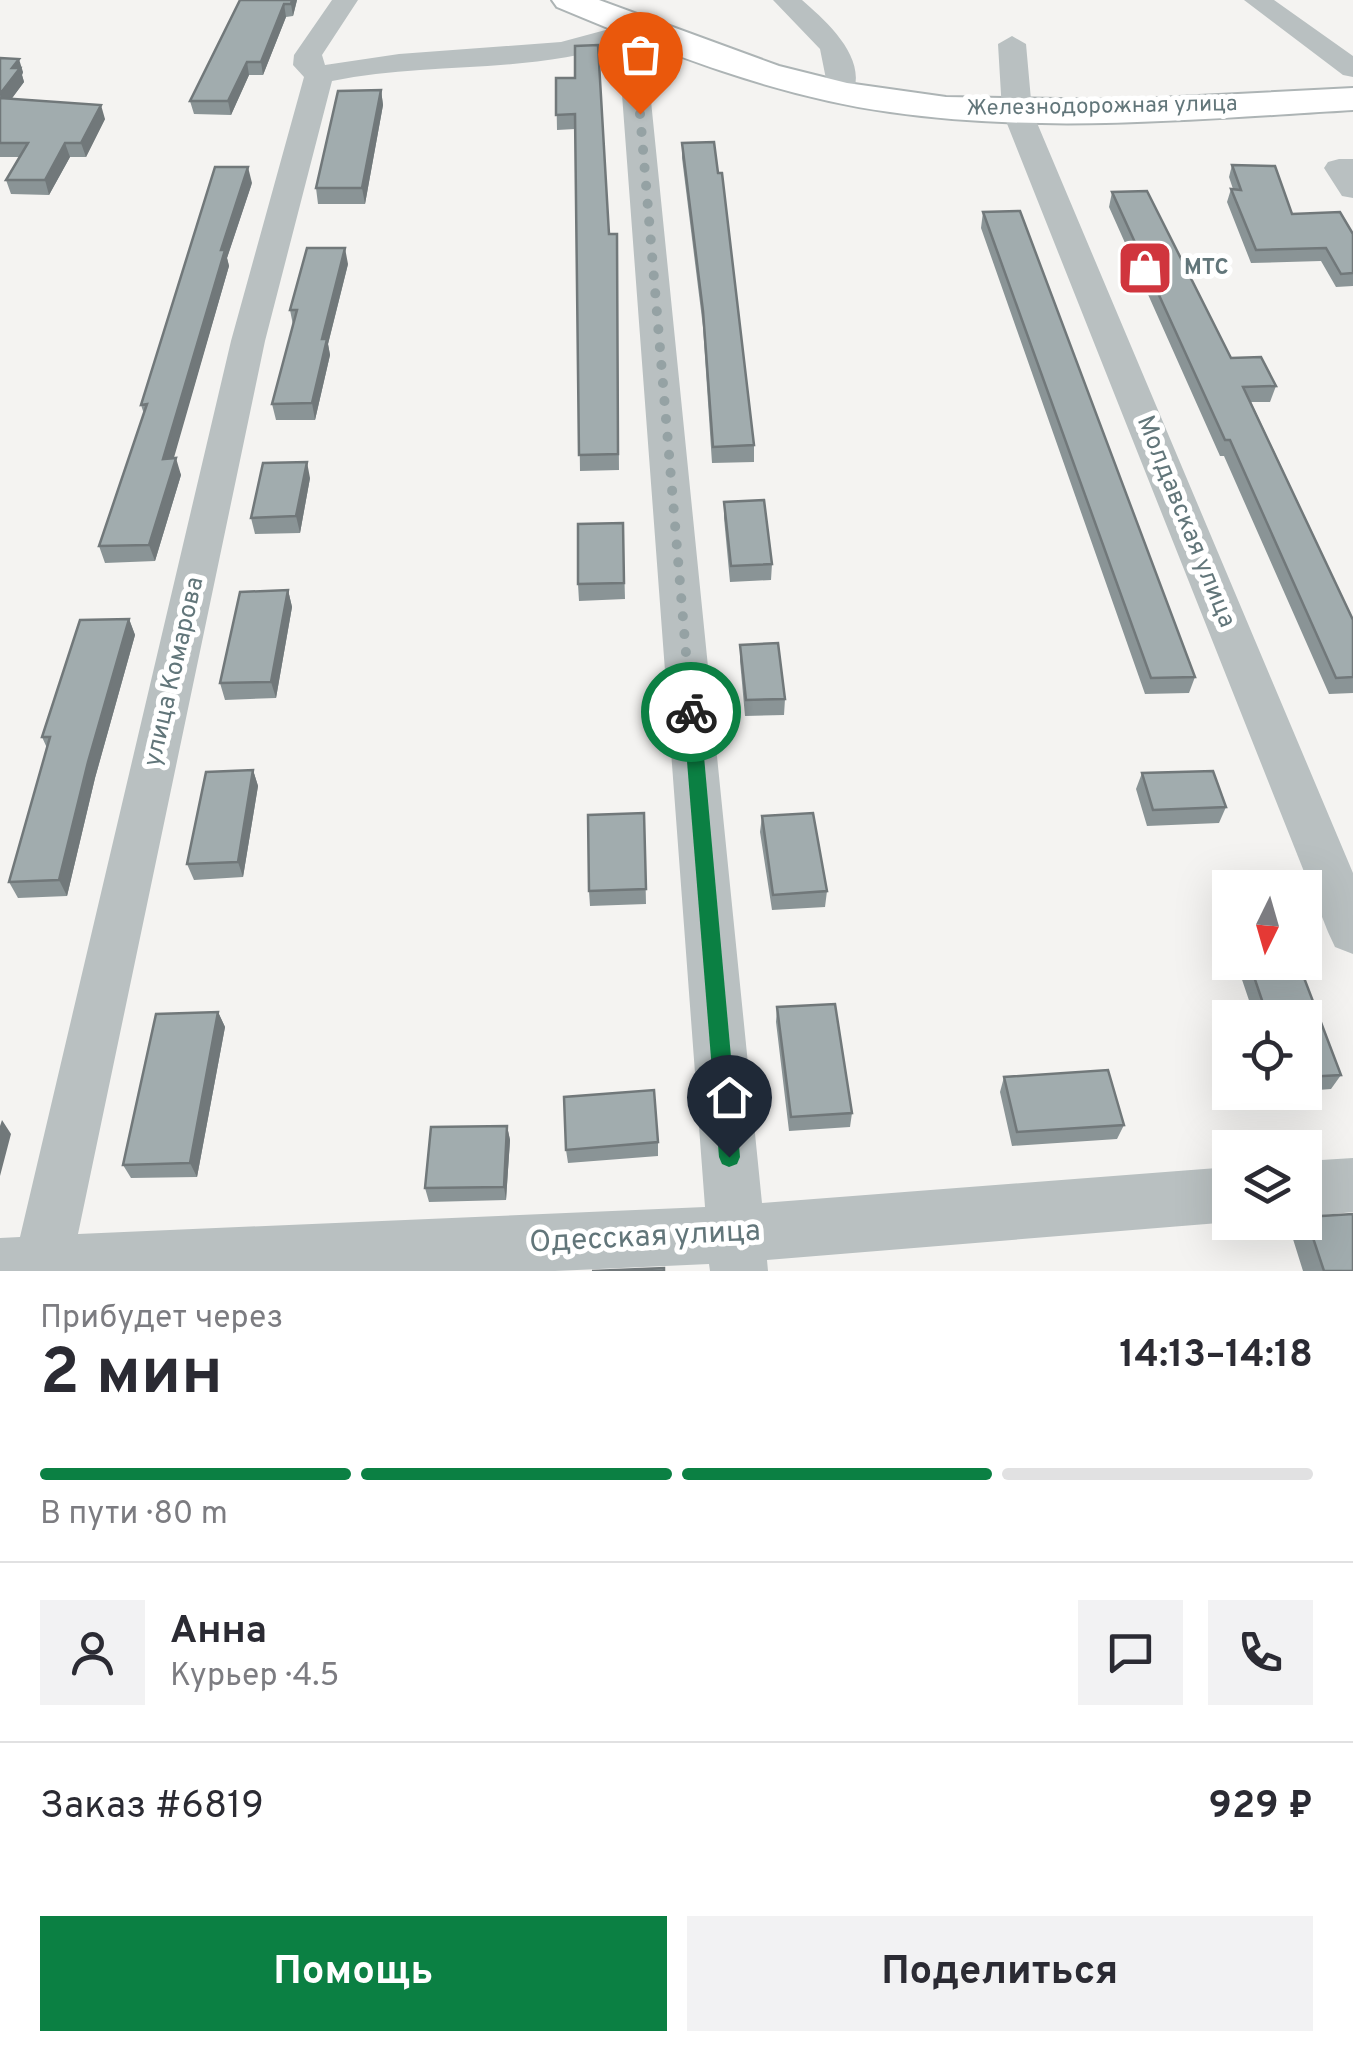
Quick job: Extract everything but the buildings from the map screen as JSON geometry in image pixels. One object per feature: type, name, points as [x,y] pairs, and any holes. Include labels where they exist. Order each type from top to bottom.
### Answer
[{"type":"main road","name":"Железнодорожная улица","points":[[569,0],[639,28],[840,93],[935,107],[1017,112],[1150,110],[1353,99]]},
{"type":"street","name":"улица Комарова","points":[[28,1268],[248,341],[319,76],[308,64],[308,55],[346,0]]},
{"type":"street","points":[[786,0],[836,50],[842,64],[840,93]]},
{"type":"street","points":[[1257,0],[1348,61]]},
{"type":"street","points":[[319,76],[360,66],[591,46],[639,28]]},
{"type":"street","points":[[639,28],[632,76],[642,133],[737,1252]]},
{"type":"street","name":"Молдавская улица","points":[[1012,44],[1017,112],[1353,932]]},
{"type":"street","points":[[1353,168],[1339,168],[1353,190]]},
{"type":"street","points":[[1322,1188],[1353,1185]]},
{"type":"street","name":"Одесская улица","points":[[28,1268],[737,1252],[1212,1197]]},
{"type":"way so far","points":[[640,114],[691,712]]},
{"type":"place","name":"МТС","points":[[1145,268]]},
{"type":"route","points":[[691,712],[729,1157]]}]
